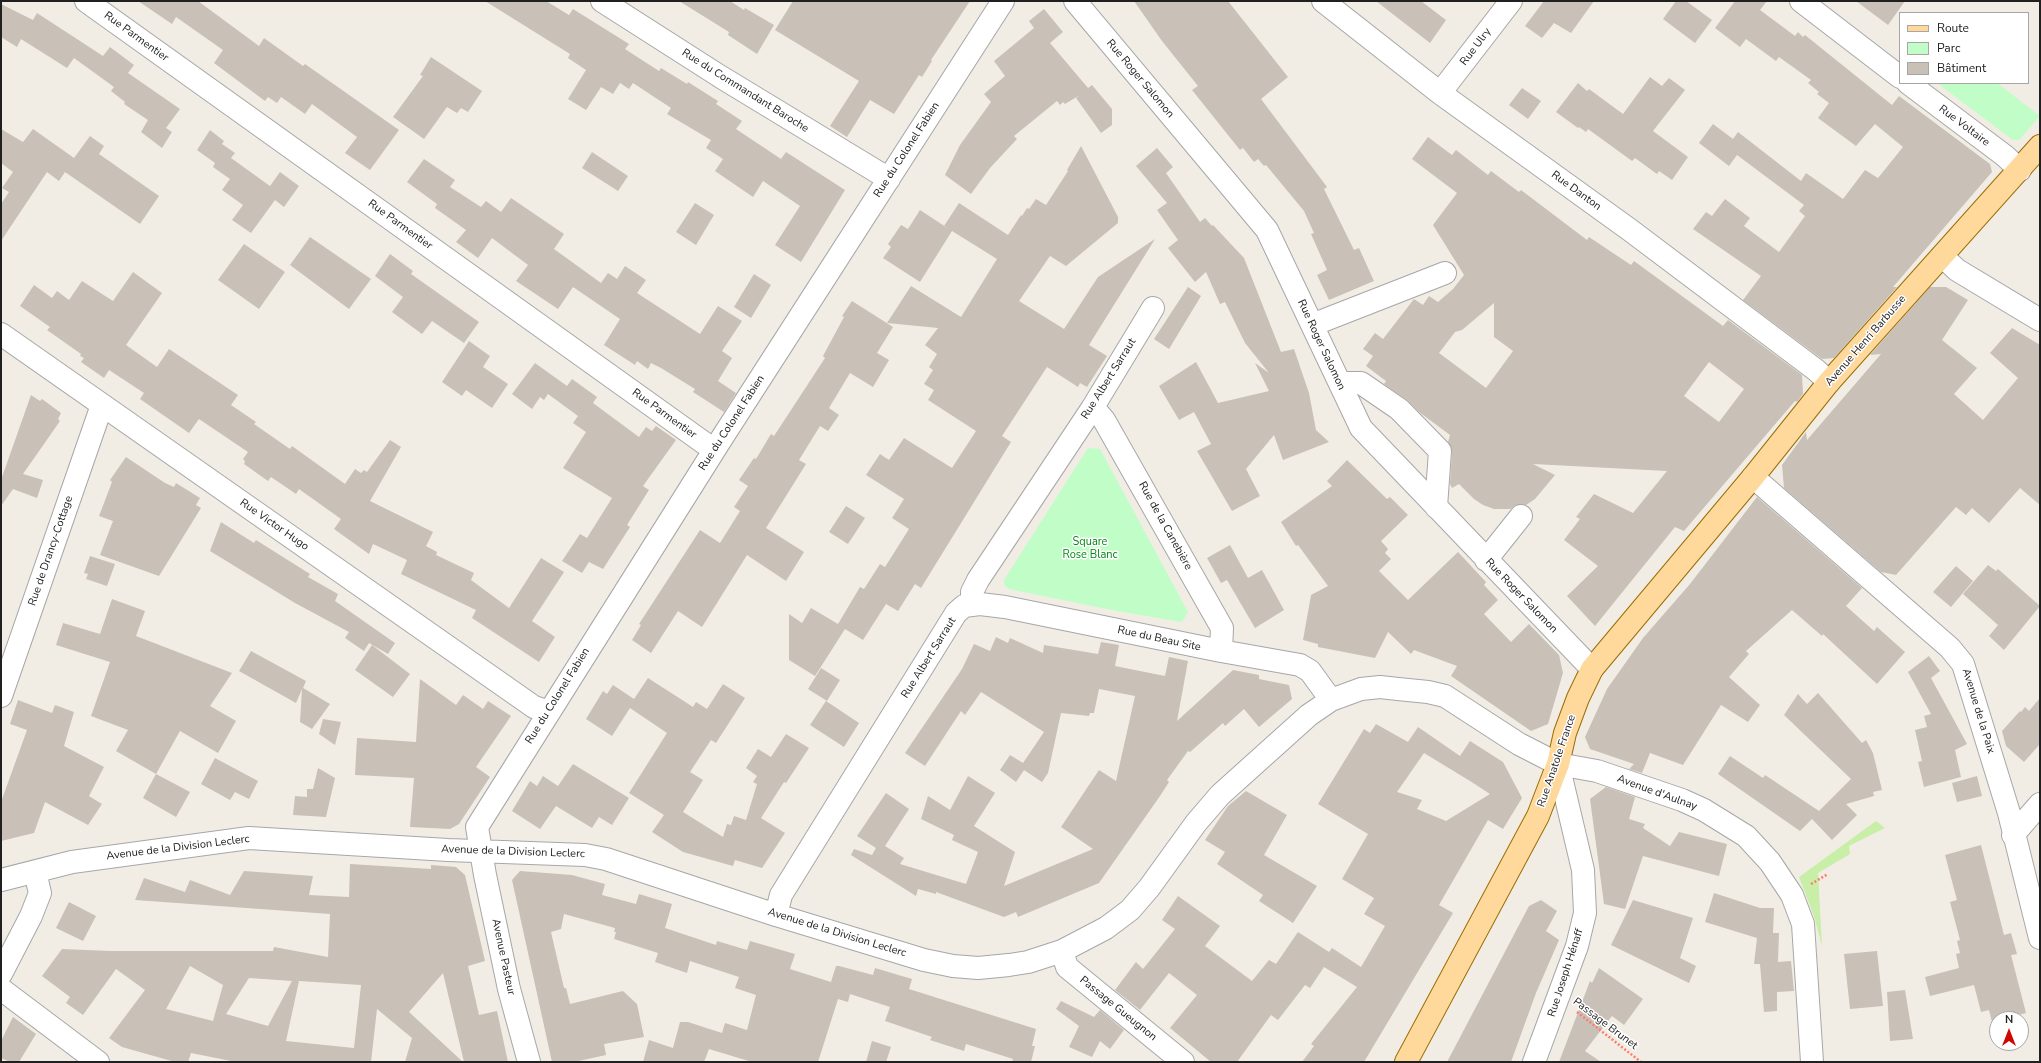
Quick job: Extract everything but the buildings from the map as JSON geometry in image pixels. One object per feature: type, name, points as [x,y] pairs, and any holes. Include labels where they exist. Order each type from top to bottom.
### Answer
[{"type":"main road","name":"Avenue Henri Barbusse","points":[[1699,542],[1829,382],[2040,146]]},
{"type":"main road","name":"Rue Anatole France","points":[[1406,1062],[1538,816],[1558,764],[1565,733],[1578,698],[1592,669],[1699,542]]},
{"type":"street","name":"Rue Parmentier","points":[[86,1],[714,450]]},
{"type":"street","name":"Rue du Commandant Baroche","points":[[602,1],[721,78],[889,179]]},
{"type":"street","name":"Rue du Colonel Fabien","points":[[481,850],[477,827],[481,818],[714,450],[1003,1]]},
{"type":"street","name":"Rue Roger Salomon","points":[[1075,1],[1267,230],[1361,428],[1592,669]]},
{"type":"street","name":"Rue Danton","points":[[1323,1],[1440,93],[1630,230],[1816,370],[1829,382]]},
{"type":"street","name":"Rue Ulry","points":[[1440,93],[1511,1]]},
{"type":"street","points":[[1801,1],[1899,76]]},
{"type":"street","name":"Rue Voltaire","points":[[1909,84],[2005,156],[2020,170]]},
{"type":"street","points":[[1942,256],[1957,270],[2040,320]]},
{"type":"street","points":[[1312,325],[1445,273]]},
{"type":"street","name":"Rue Albert Sarraut","points":[[776,915],[781,895],[956,613],[964,606],[972,604],[972,592],[978,580],[1092,407],[1153,308]]},
{"type":"street","name":"Rue Victor Hugo","points":[[1,334],[534,708],[548,712]]},
{"type":"street","points":[[1340,384],[1361,383],[1399,409],[1440,451],[1436,507]]},
{"type":"street","name":"Rue de Drancy-Cottage","points":[[1,696],[102,405]]},
{"type":"street","name":"Rue de la Canebière","points":[[1092,407],[1104,420],[1222,628],[1221,651]]},
{"type":"street","name":"Avenue de la Paix","points":[[1753,477],[1950,648],[1963,664],[2009,813],[2013,835],[2040,938]]},
{"type":"street","points":[[1486,560],[1521,516]]},
{"type":"street","name":"Rue du Beau Site","points":[[972,604],[1005,607],[1300,666],[1310,671],[1331,700]]},
{"type":"street","name":"Avenue de la Division Leclerc","points":[[1,880],[72,862],[249,838],[585,854],[606,859],[776,915],[924,960],[953,966],[978,968],[1028,962],[1062,951],[1106,928],[1130,910],[1149,888],[1196,823],[1220,794],[1298,724],[1331,700],[1361,689],[1380,687],[1428,692],[1445,696],[1519,744],[1558,764]]},
{"type":"street","name":"Rue Joseph Hénaff","points":[[1534,1062],[1559,999],[1577,946],[1584,913],[1583,870],[1558,764]]},
{"type":"street","name":"Avenue d'Aulnay","points":[[1558,764],[1597,771],[1682,800],[1704,810],[1746,836],[1770,862],[1792,895],[1803,924],[1812,1062]]},
{"type":"street","points":[[2013,835],[2040,804]]},
{"type":"street","name":"Avenue Pasteur","points":[[481,850],[509,990],[529,1062]]},
{"type":"street","points":[[1,974],[31,916],[40,893],[35,872]]},
{"type":"street","name":"Passage Gueugnon","points":[[1062,951],[1067,967],[1183,1062]]},
{"type":"street","points":[[1,989],[98,1062]]},
{"type":"path","name":"Passage Brunet","points":[[1559,999],[1641,1062]]},
{"type":"green space","points":[[1938,84],[1998,84],[2040,116],[2019,140],[2013,140]]},
{"type":"green space","name":"Square Rose Blanc","points":[[1088,448],[1100,449],[1188,612],[1182,622],[1117,611],[1009,589],[1004,585],[1004,580]]},
{"type":"green space","points":[[1876,821],[1885,828],[1849,846],[1850,854],[1818,873],[1822,946],[1814,916],[1799,877]]}]
